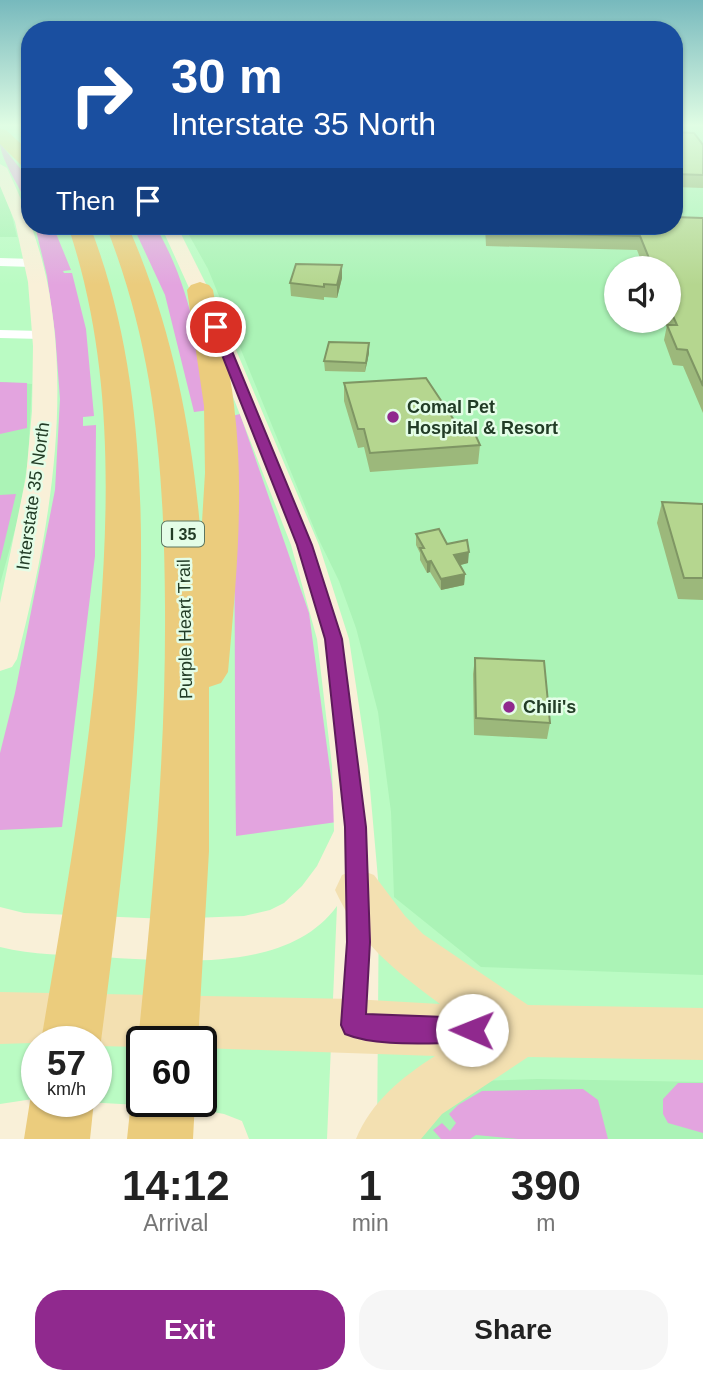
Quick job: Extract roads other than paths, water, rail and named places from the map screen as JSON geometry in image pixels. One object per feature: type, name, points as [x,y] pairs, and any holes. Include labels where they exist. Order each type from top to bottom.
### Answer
[{"type":"highway","points":[[73,1026],[99,853],[117,692],[122,611],[123,458],[117,374],[111,331],[82,235]]},
{"type":"highway","name":"Purple Heart Trail","points":[[121,235],[140,281],[156,335],[178,466],[184,547],[188,675],[183,851],[169,1026]]},
{"type":"highway","points":[[183,851],[214,610],[221,512],[219,408],[200,290]]},
{"type":"highway","points":[[57,1139],[60,1117]]},
{"type":"highway","points":[[160,1139],[162,1117]]},
{"type":"main road","name":"Interstate 35 North","points":[[4,178],[21,219]]},
{"type":"main road","name":"Interstate 35 North","points":[[0,659],[21,576],[45,428],[42,335],[27,235]]},
{"type":"main road","points":[[173,235],[200,290],[305,545],[333,639],[356,827],[358,890],[352,1139]]},
{"type":"main road","points":[[0,927],[24,933],[190,939],[234,938],[271,932],[296,919],[327,888],[356,827]]},
{"type":"main road","points":[[358,890],[388,932],[406,950],[521,1031]]},
{"type":"main road","points":[[0,1018],[703,1034]]},
{"type":"main road","points":[[384,1139],[423,1095],[521,1031]]},
{"type":"main road","points":[[0,1129],[22,1124],[104,1127],[206,1135],[224,1139]]},
{"type":"street","points":[[0,262],[33,263]]},
{"type":"street","points":[[0,334],[42,335]]},
{"type":"place","name":"Comal Pet Hospital & Resort","points":[[393,417]]},
{"type":"place","name":"Chili's","points":[[509,707]]}]
